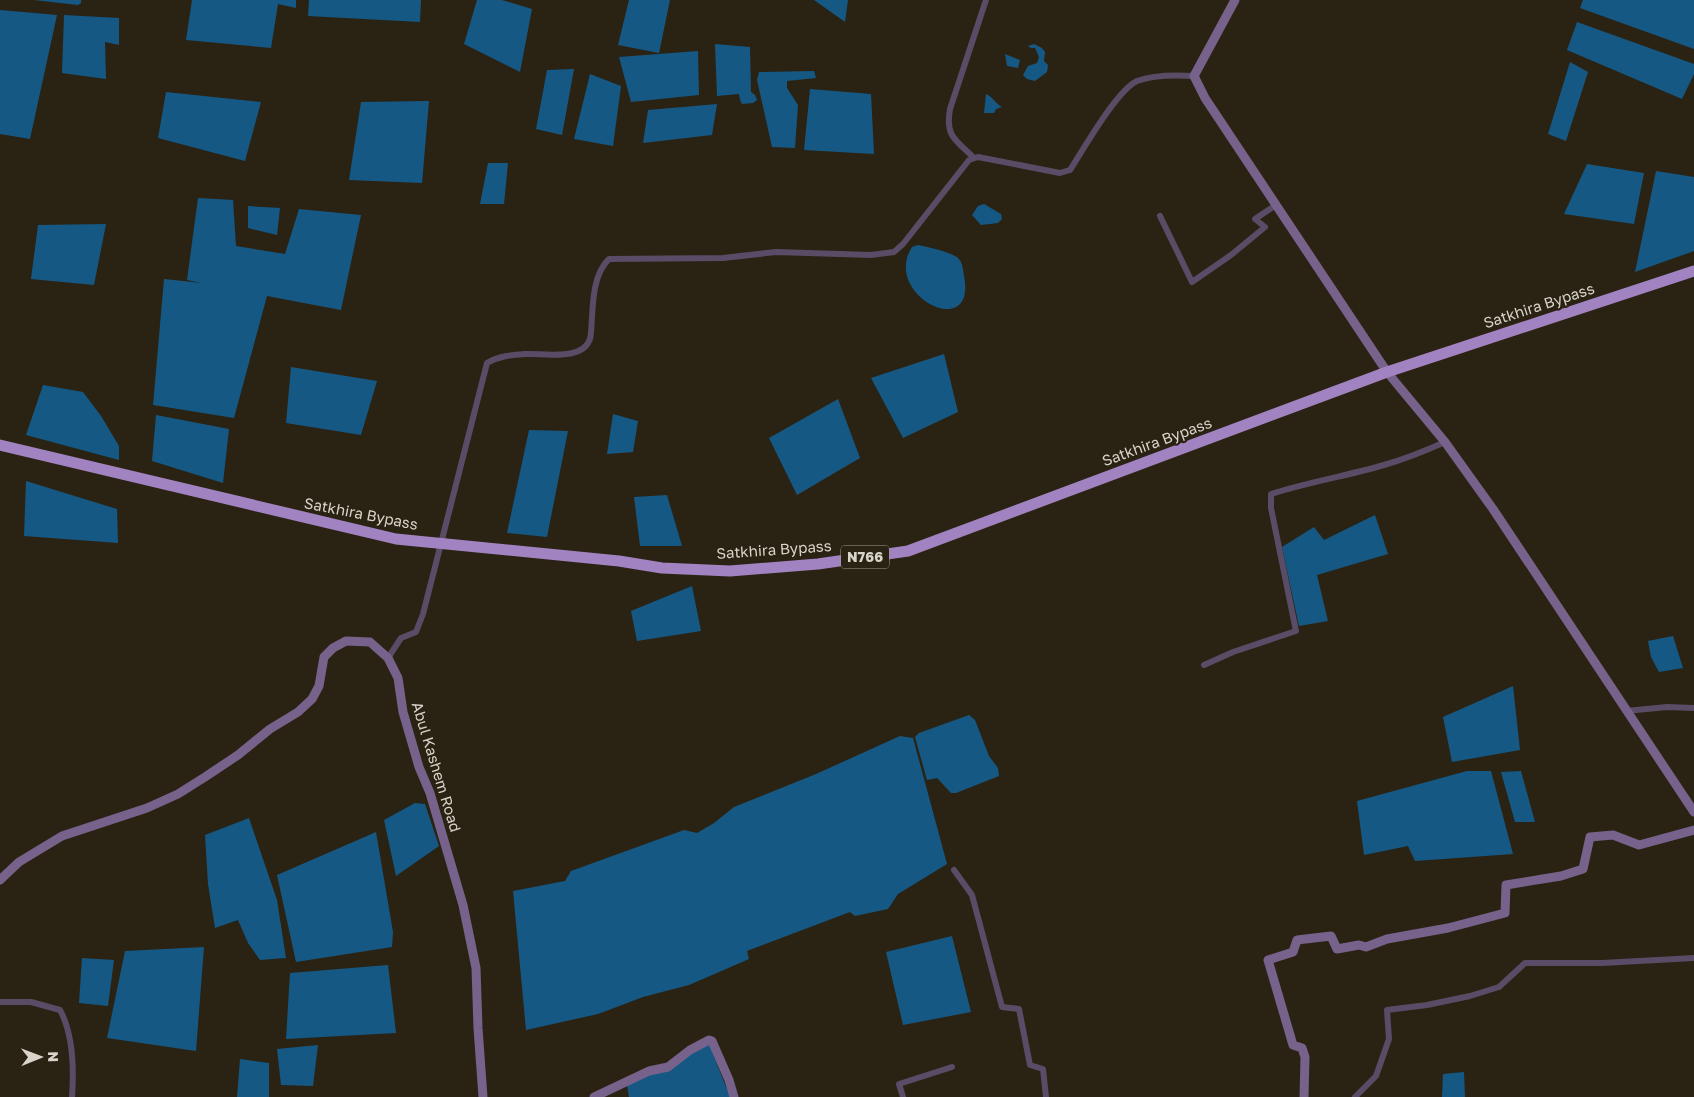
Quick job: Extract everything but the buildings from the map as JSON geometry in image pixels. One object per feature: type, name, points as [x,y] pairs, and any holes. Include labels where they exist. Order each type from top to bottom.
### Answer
[{"type":"highway","name":"Satkhira Bypass","points":[[0,445],[396,540],[620,561],[662,568],[730,571],[818,564],[908,550],[1387,372],[1694,271]]},
{"type":"street","points":[[974,158],[950,133],[948,123],[950,109],[986,0]]},
{"type":"street","points":[[1194,76],[1235,0]]},
{"type":"street","points":[[388,658],[401,638],[416,632],[423,614],[487,363],[499,357],[526,354],[567,355],[582,349],[591,338],[596,283],[602,266],[608,259],[724,258],[776,252],[871,256],[890,254],[899,249],[969,160],[974,158],[992,159],[1060,174],[1066,172],[1070,170],[1119,97],[1134,82],[1155,78],[1194,76]]},
{"type":"street","points":[[1194,76],[1205,98],[1387,372],[1398,382],[1445,442],[1498,517],[1694,812]]},
{"type":"street","points":[[1160,216],[1192,282],[1265,227],[1256,219],[1276,205]]},
{"type":"street","points":[[1204,665],[1233,652],[1296,631],[1271,508],[1271,494],[1384,465],[1445,442]]},
{"type":"street","name":"Abul Kashem Road","points":[[0,880],[19,862],[62,836],[121,818],[178,794],[238,755],[270,729],[298,712],[312,699],[319,686],[324,657],[332,648],[346,642],[370,642],[388,658],[398,678],[402,712],[419,767],[430,793],[463,905],[476,968],[483,1097]]},
{"type":"street","points":[[1626,711],[1667,707],[1694,708]]},
{"type":"street","points":[[1304,1097],[1305,1057],[1302,1048],[1293,1045],[1268,960],[1293,952],[1297,940],[1331,936],[1338,948],[1358,945],[1366,947],[1388,939],[1448,928],[1505,913],[1506,884],[1561,876],[1583,869],[1590,837],[1613,835],[1639,845],[1694,830]]},
{"type":"street","points":[[954,870],[972,895],[1002,1007],[1019,1009],[1030,1065],[1043,1069],[1046,1097]]},
{"type":"street","points":[[1354,1097],[1376,1076],[1388,1039],[1387,1010],[1427,1005],[1470,996],[1499,987],[1525,963],[1602,963],[1694,958]]},
{"type":"street","points":[[0,1002],[31,1002],[60,1010],[65,1019],[70,1042],[74,1080],[72,1097]]},
{"type":"street","points":[[594,1097],[649,1071],[668,1067],[690,1050],[709,1040],[712,1041],[729,1080],[734,1097]]},
{"type":"street","points":[[903,1097],[899,1084],[952,1067]]},
{"type":"water","points":[[34,0],[81,0],[81,3],[78,5]]},
{"type":"water","points":[[192,0],[296,0],[296,8],[278,4],[271,48],[186,40]]},
{"type":"water","points":[[309,0],[421,0],[420,22],[308,16]]},
{"type":"water","points":[[477,0],[502,0],[532,9],[520,72],[464,44]]},
{"type":"water","points":[[629,0],[670,0],[659,53],[618,45]]},
{"type":"water","points":[[814,0],[848,0],[845,22]]},
{"type":"water","points":[[1583,0],[1694,0],[1694,49],[1580,8]]},
{"type":"water","points":[[0,10],[57,15],[30,139],[0,134]]},
{"type":"water","points":[[64,15],[119,18],[119,45],[105,42],[106,79],[62,73]]},
{"type":"water","points":[[1577,22],[1694,64],[1694,74],[1682,99],[1567,50]]},
{"type":"water","points":[[715,44],[750,47],[751,92],[757,100],[753,103],[742,104],[739,94],[717,96]]},
{"type":"water","points":[[1034,44],[1045,52],[1044,61],[1048,65],[1047,72],[1035,81],[1027,79],[1023,75],[1028,66],[1037,63],[1039,57],[1035,48],[1028,46]]},
{"type":"water","points":[[698,51],[699,95],[631,102],[619,57]]},
{"type":"water","points":[[1005,54],[1020,60],[1018,68],[1007,66]]},
{"type":"water","points":[[1570,62],[1588,72],[1566,141],[1548,134]]},
{"type":"water","points":[[574,69],[562,135],[536,129],[547,70]]},
{"type":"water","points":[[814,71],[816,78],[787,81],[787,88],[798,105],[795,148],[772,147],[757,80],[759,72]]},
{"type":"water","points":[[590,74],[621,86],[613,146],[574,139]]},
{"type":"water","points":[[810,89],[871,94],[874,154],[804,150]]},
{"type":"water","points":[[166,92],[261,102],[245,161],[158,138]]},
{"type":"water","points":[[986,94],[1002,107],[996,109],[994,113],[984,113]]},
{"type":"water","points":[[429,101],[422,183],[349,180],[361,102]]},
{"type":"water","points":[[717,104],[712,135],[643,143],[648,110]]},
{"type":"water","points":[[488,163],[508,163],[504,204],[480,204]]},
{"type":"water","points":[[1587,164],[1644,173],[1634,224],[1564,214]]},
{"type":"water","points":[[1656,171],[1694,177],[1694,251],[1635,272]]},
{"type":"water","points":[[198,198],[233,200],[236,246],[285,254],[299,209],[361,215],[341,310],[267,296],[234,418],[153,405],[164,279],[202,283],[187,280]]},
{"type":"water","points":[[984,204],[1001,214],[1002,219],[998,223],[981,225],[972,215],[978,206]]},
{"type":"water","points":[[248,206],[280,208],[277,235],[248,228]]},
{"type":"water","points":[[106,224],[94,285],[31,279],[38,225]]},
{"type":"water","points":[[918,245],[945,252],[960,260],[964,276],[964,296],[957,306],[945,309],[931,305],[918,295],[909,281],[906,265],[912,247]]},
{"type":"water","points":[[944,354],[958,412],[903,438],[871,378]]},
{"type":"water","points":[[291,367],[377,381],[361,435],[286,423]]},
{"type":"water","points":[[43,385],[83,392],[101,416],[119,446],[119,460],[26,435]]},
{"type":"water","points":[[838,399],[860,458],[797,495],[769,438]]},
{"type":"water","points":[[613,414],[638,421],[633,452],[607,454]]},
{"type":"water","points":[[156,415],[229,429],[223,483],[152,461]]},
{"type":"water","points":[[529,430],[568,431],[547,537],[507,533]]},
{"type":"water","points":[[26,481],[117,509],[118,543],[24,536]]},
{"type":"water","points":[[667,495],[682,546],[640,546],[634,497]]},
{"type":"water","points":[[1375,515],[1388,554],[1317,575],[1328,621],[1299,626],[1282,547],[1314,527],[1324,540]]},
{"type":"water","points":[[692,586],[701,631],[637,641],[631,611]]},
{"type":"water","points":[[1673,636],[1683,668],[1659,672],[1651,657],[1648,641]]},
{"type":"water","points":[[1513,686],[1520,750],[1452,762],[1443,717]]},
{"type":"water","points":[[969,715],[975,720],[989,756],[998,768],[999,776],[956,793],[951,793],[937,778],[927,780],[915,737],[919,733]]},
{"type":"water","points":[[900,736],[913,738],[947,864],[898,894],[888,909],[855,916],[850,912],[747,951],[749,959],[689,985],[643,997],[598,1014],[526,1030],[513,891],[565,881],[571,871],[684,830],[697,833],[714,823],[734,807],[816,774]]},
{"type":"water","points":[[1467,771],[1491,771],[1513,854],[1415,861],[1408,846],[1364,855],[1357,801]]},
{"type":"water","points":[[1521,771],[1535,822],[1515,822],[1501,772]]},
{"type":"water","points":[[415,803],[425,804],[439,846],[396,876],[384,820]]},
{"type":"water","points":[[249,818],[277,900],[286,958],[260,960],[248,943],[238,920],[215,928],[208,884],[205,835]]},
{"type":"water","points":[[376,832],[393,932],[392,947],[296,962],[277,875]]},
{"type":"water","points":[[952,936],[971,1012],[903,1025],[886,952]]},
{"type":"water","points":[[204,947],[196,1051],[107,1038],[125,951]]},
{"type":"water","points":[[82,958],[114,960],[108,1006],[79,1003]]},
{"type":"water","points":[[388,965],[396,1033],[286,1039],[290,973]]},
{"type":"water","points":[[709,1044],[730,1097],[629,1097],[627,1085]]},
{"type":"water","points":[[318,1045],[313,1086],[281,1085],[277,1049]]},
{"type":"water","points":[[240,1059],[269,1063],[269,1097],[237,1097]]},
{"type":"water","points":[[1464,1072],[1465,1097],[1442,1097],[1443,1074]]}]
